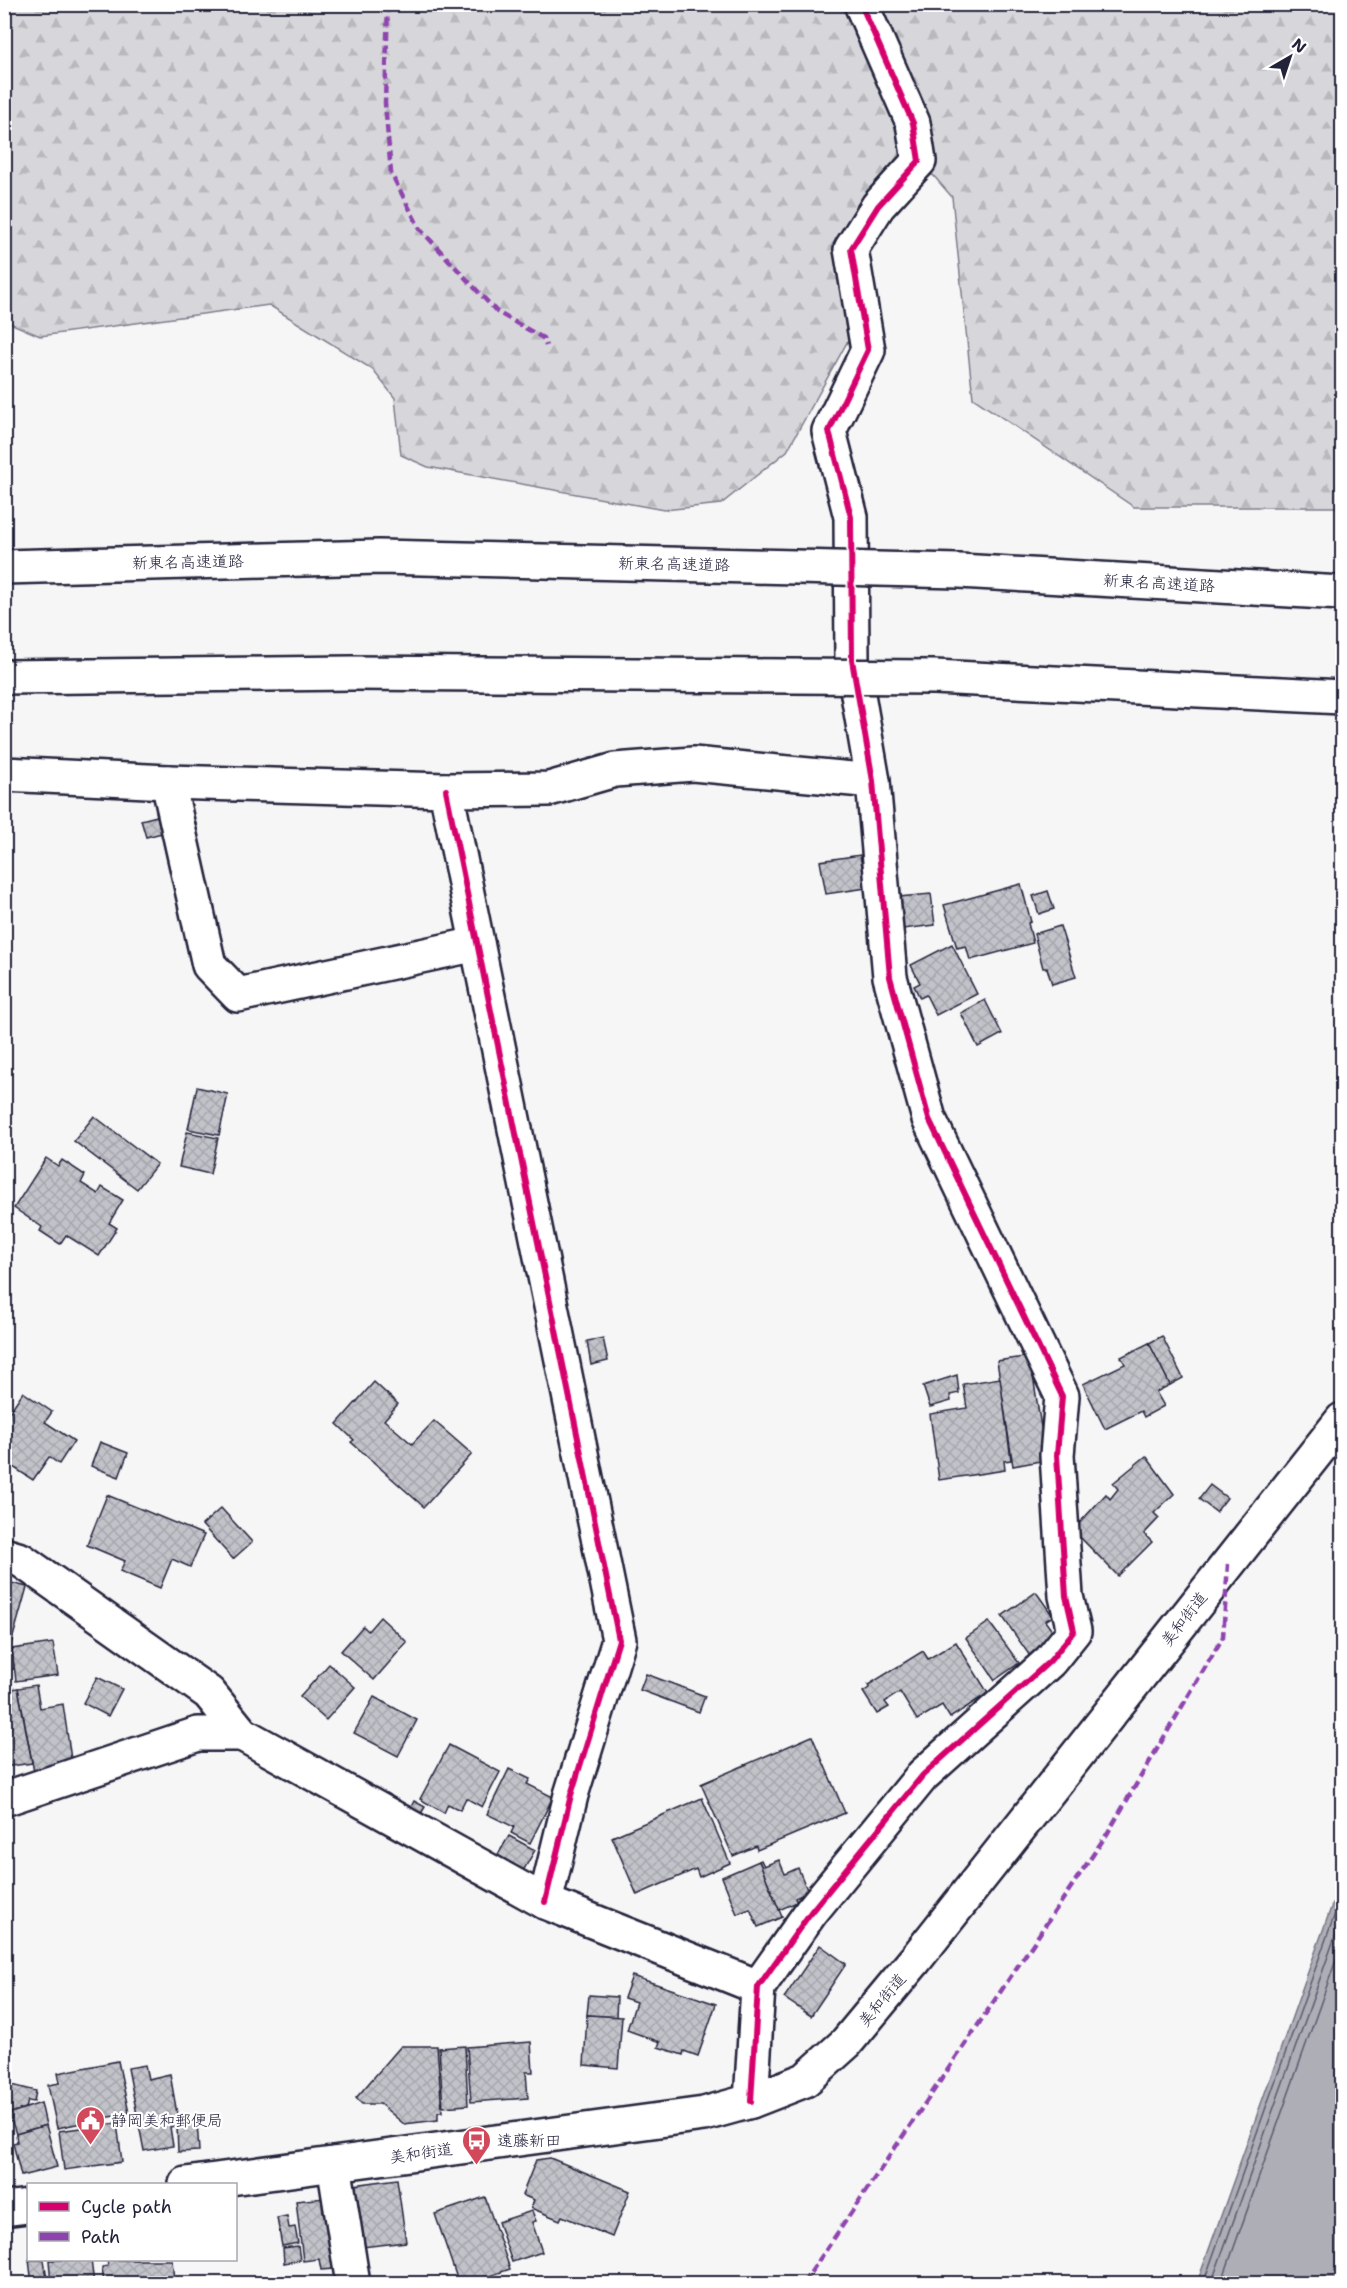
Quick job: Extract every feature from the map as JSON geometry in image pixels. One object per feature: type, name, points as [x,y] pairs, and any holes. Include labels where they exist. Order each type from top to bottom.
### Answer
[{"type":"main road","points":[[751,2101],[758,1987],[811,1912],[923,1775],[1050,1661],[1074,1631],[1066,1596],[1057,1455],[1062,1396],[929,1119],[890,977],[873,781],[852,660],[851,517],[829,431],[868,350],[850,249],[878,206],[919,161],[913,123],[861,4]]},
{"type":"main road","name":"新東名高速道路","points":[[4,567],[379,557],[959,571],[1342,593]]},
{"type":"main road","points":[[4,677],[352,673],[934,677],[1342,697]]},
{"type":"main road","points":[[4,774],[168,782],[446,790],[549,789],[615,770],[693,764],[873,781]]},
{"type":"main road","points":[[168,782],[209,964],[238,995],[477,944]]},
{"type":"main road","points":[[446,790],[619,1640],[571,1796],[545,1902]]},
{"type":"main road","name":"美和街道","points":[[193,2183],[704,2114],[751,2101],[805,2080],[846,2043],[915,1960],[1342,1420]]},
{"type":"main road","points":[[4,1555],[21,1560],[209,1693],[242,1734],[545,1902],[758,1987]]},
{"type":"main road","points":[[4,1799],[198,1734],[242,1734]]},
{"type":"main road","points":[[334,2164],[352,2283]]},
{"type":"main road","points":[[4,2209],[27,2206]]},
{"type":"green space","points":[[4,5],[1342,5],[1342,507],[1134,507],[973,398],[952,197],[933,175],[877,188],[861,211],[872,297],[787,451],[721,504],[664,510],[428,467],[401,455],[395,398],[372,369],[269,305],[40,336],[12,324],[5,314]]},
{"type":"water","points":[[1342,1877],[1342,2283],[1197,2283]]},
{"type":"building","points":[[157,816],[162,833],[146,837],[141,820]]},
{"type":"building","points":[[860,855],[866,888],[826,894],[820,861]]},
{"type":"building","points":[[1021,884],[1031,922],[1028,923],[1033,943],[970,960],[966,946],[957,948],[944,905]]},
{"type":"building","points":[[1048,891],[1054,909],[1039,914],[1033,896]]},
{"type":"building","points":[[931,894],[935,925],[903,929],[899,897]]},
{"type":"building","points":[[1060,926],[1076,977],[1052,984],[1047,968],[1043,968],[1034,934]]},
{"type":"building","points":[[952,944],[977,994],[936,1015],[926,995],[920,998],[914,986],[920,983],[911,965]]},
{"type":"building","points":[[985,1000],[1002,1034],[978,1047],[961,1013]]},
{"type":"building","points":[[197,1087],[228,1094],[219,1135],[188,1129]]},
{"type":"building","points":[[94,1116],[157,1164],[137,1189],[74,1141]]},
{"type":"building","points":[[187,1132],[218,1138],[210,1174],[179,1167]]},
{"type":"building","points":[[46,1158],[58,1166],[62,1160],[85,1175],[81,1183],[98,1194],[102,1187],[123,1200],[109,1223],[117,1228],[99,1256],[66,1235],[60,1244],[40,1231],[42,1227],[14,1208]]},
{"type":"building","points":[[1162,1336],[1183,1378],[1170,1385],[1149,1343]]},
{"type":"building","points":[[603,1338],[608,1361],[591,1365],[587,1341]]},
{"type":"building","points":[[1149,1343],[1170,1385],[1156,1392],[1164,1406],[1144,1417],[1141,1411],[1105,1429],[1083,1384],[1125,1364],[1121,1357]]},
{"type":"building","points":[[1030,1356],[1046,1460],[1013,1466],[997,1361]]},
{"type":"building","points":[[957,1375],[959,1393],[950,1395],[951,1401],[930,1407],[923,1386]]},
{"type":"building","points":[[1000,1378],[1011,1460],[1004,1461],[1005,1470],[939,1480],[930,1414],[967,1408],[963,1384]]},
{"type":"building","points":[[374,1382],[398,1404],[384,1420],[412,1444],[434,1421],[472,1454],[424,1507],[351,1442],[354,1440],[337,1424]]},
{"type":"building","points":[[23,1392],[52,1412],[45,1422],[74,1441],[59,1464],[49,1457],[33,1480],[4,1461],[4,1420]]},
{"type":"building","points":[[100,1442],[128,1453],[119,1477],[91,1466]]},
{"type":"building","points":[[1146,1456],[1174,1494],[1154,1513],[1159,1518],[1144,1534],[1152,1542],[1118,1576],[1073,1530],[1106,1494],[1110,1499],[1118,1489],[1113,1483]]},
{"type":"building","points":[[1210,1485],[1227,1498],[1216,1512],[1199,1499]]},
{"type":"building","points":[[107,1495],[204,1535],[190,1567],[172,1559],[160,1588],[120,1571],[125,1561],[87,1545]]},
{"type":"building","points":[[221,1508],[252,1542],[233,1559],[202,1525]]},
{"type":"building","points":[[4,1581],[27,1587],[11,1644],[4,1642]]},
{"type":"building","points":[[1036,1592],[1053,1616],[1045,1621],[1059,1640],[1032,1659],[1002,1616]]},
{"type":"building","points":[[380,1617],[407,1642],[374,1680],[341,1651],[363,1626],[368,1631]]},
{"type":"building","points":[[989,1622],[1019,1663],[995,1680],[966,1638]]},
{"type":"building","points":[[956,1642],[988,1693],[950,1718],[942,1705],[917,1720],[900,1692],[885,1702],[889,1707],[877,1714],[863,1692],[869,1688],[868,1685],[923,1651],[928,1659]]},
{"type":"building","points":[[53,1643],[58,1675],[16,1681],[12,1649]]},
{"type":"building","points":[[12,1649],[14,1669],[5,1670],[4,1650]]},
{"type":"building","points":[[329,1664],[355,1687],[326,1720],[300,1697]]},
{"type":"building","points":[[646,1674],[705,1696],[699,1712],[640,1690]]},
{"type":"building","points":[[97,1677],[122,1689],[108,1716],[83,1703]]},
{"type":"building","points":[[36,1685],[40,1708],[63,1704],[72,1766],[34,1772],[18,1688]]},
{"type":"building","points":[[18,1688],[32,1763],[4,1767],[4,1690]]},
{"type":"building","points":[[374,1697],[417,1720],[398,1756],[354,1733]]},
{"type":"building","points":[[812,1736],[845,1813],[757,1850],[756,1846],[733,1856],[701,1784]]},
{"type":"building","points":[[449,1745],[500,1772],[482,1807],[466,1798],[460,1810],[448,1804],[444,1813],[420,1799]]},
{"type":"building","points":[[509,1769],[530,1779],[527,1784],[553,1797],[530,1843],[511,1833],[514,1827],[487,1814]]},
{"type":"building","points":[[702,1798],[730,1863],[699,1877],[696,1869],[637,1895],[612,1837]]},
{"type":"building","points":[[414,1801],[425,1807],[419,1817],[409,1811]]},
{"type":"building","points":[[509,1836],[535,1850],[523,1871],[497,1856]]},
{"type":"building","points":[[761,1860],[764,1866],[779,1860],[785,1874],[798,1868],[808,1892],[795,1898],[797,1902],[779,1910],[759,1861]]},
{"type":"building","points":[[759,1861],[782,1917],[758,1927],[750,1909],[737,1914],[722,1877]]},
{"type":"building","points":[[820,1945],[846,1964],[811,2016],[784,1998]]},
{"type":"building","points":[[632,1976],[716,2004],[698,2056],[684,2051],[683,2055],[658,2047],[660,2042],[627,2030],[636,2002],[624,1998]]},
{"type":"building","points":[[589,1995],[617,1997],[616,2017],[587,2015]]},
{"type":"building","points":[[587,2015],[622,2017],[618,2068],[584,2065]]},
{"type":"building","points":[[531,2042],[533,2072],[526,2072],[528,2098],[471,2102],[467,2047]]},
{"type":"building","points":[[401,2046],[437,2046],[442,2112],[438,2112],[438,2120],[404,2124],[380,2104],[362,2104],[356,2098]]},
{"type":"building","points":[[465,2046],[468,2105],[443,2107],[439,2048]]},
{"type":"building","points":[[118,2061],[129,2113],[57,2128],[48,2085],[60,2083],[58,2073]]},
{"type":"building","points":[[145,2065],[148,2079],[170,2074],[179,2125],[170,2127],[173,2146],[144,2151],[128,2068]]},
{"type":"building","points":[[4,2083],[36,2091],[34,2102],[28,2101],[26,2108],[8,2114],[9,2121],[4,2136]]},
{"type":"building","points":[[41,2103],[46,2125],[16,2134],[8,2114]]},
{"type":"building","points":[[197,2122],[199,2151],[178,2152],[177,2126]]},
{"type":"building","points":[[117,2123],[122,2162],[64,2170],[59,2131]]},
{"type":"building","points":[[46,2125],[57,2167],[21,2176],[13,2143],[17,2142],[16,2134]]},
{"type":"building","points":[[550,2158],[630,2191],[612,2237],[562,2216],[560,2220],[531,2208],[534,2200],[522,2195],[536,2160]]},
{"type":"building","points":[[397,2179],[406,2242],[362,2247],[354,2185]]},
{"type":"building","points":[[485,2197],[510,2269],[466,2284],[459,2284],[435,2214]]},
{"type":"building","points":[[325,2198],[333,2269],[321,2270],[319,2259],[303,2261],[296,2201]]},
{"type":"building","points":[[532,2211],[536,2221],[532,2222],[542,2252],[512,2262],[498,2222]]},
{"type":"building","points":[[287,2216],[289,2228],[295,2227],[298,2243],[282,2246],[277,2218]]},
{"type":"building","points":[[298,2246],[300,2260],[284,2263],[283,2248]]},
{"type":"building","points":[[29,2261],[44,2261],[48,2284],[32,2284]]},
{"type":"building","points":[[49,2261],[91,2261],[94,2284],[51,2284]]},
{"type":"building","points":[[107,2261],[172,2261],[174,2280],[146,2284],[104,2284],[102,2267],[108,2266]]},
{"type":"marked path","points":[[388,4],[385,103],[391,173],[420,229],[497,312],[543,338],[546,346]]},
{"type":"marked path","points":[[803,2284],[1107,1834],[1223,1637],[1228,1564]]},
{"type":"cycle path","points":[[751,2101],[758,1987],[811,1912],[923,1775],[1050,1661],[1074,1631],[1066,1596],[1057,1455],[1062,1396],[929,1119],[890,977],[873,781],[852,660],[851,517],[829,431],[868,350],[851,249],[878,206],[919,161],[913,123],[861,4]]},
{"type":"cycle path","points":[[446,790],[619,1640],[571,1795],[545,1902]]},
{"type":"place","name":"静岡美和郵便局","points":[[90,2146]]},
{"type":"place","name":"遠藤新田","points":[[476,2166]]}]
